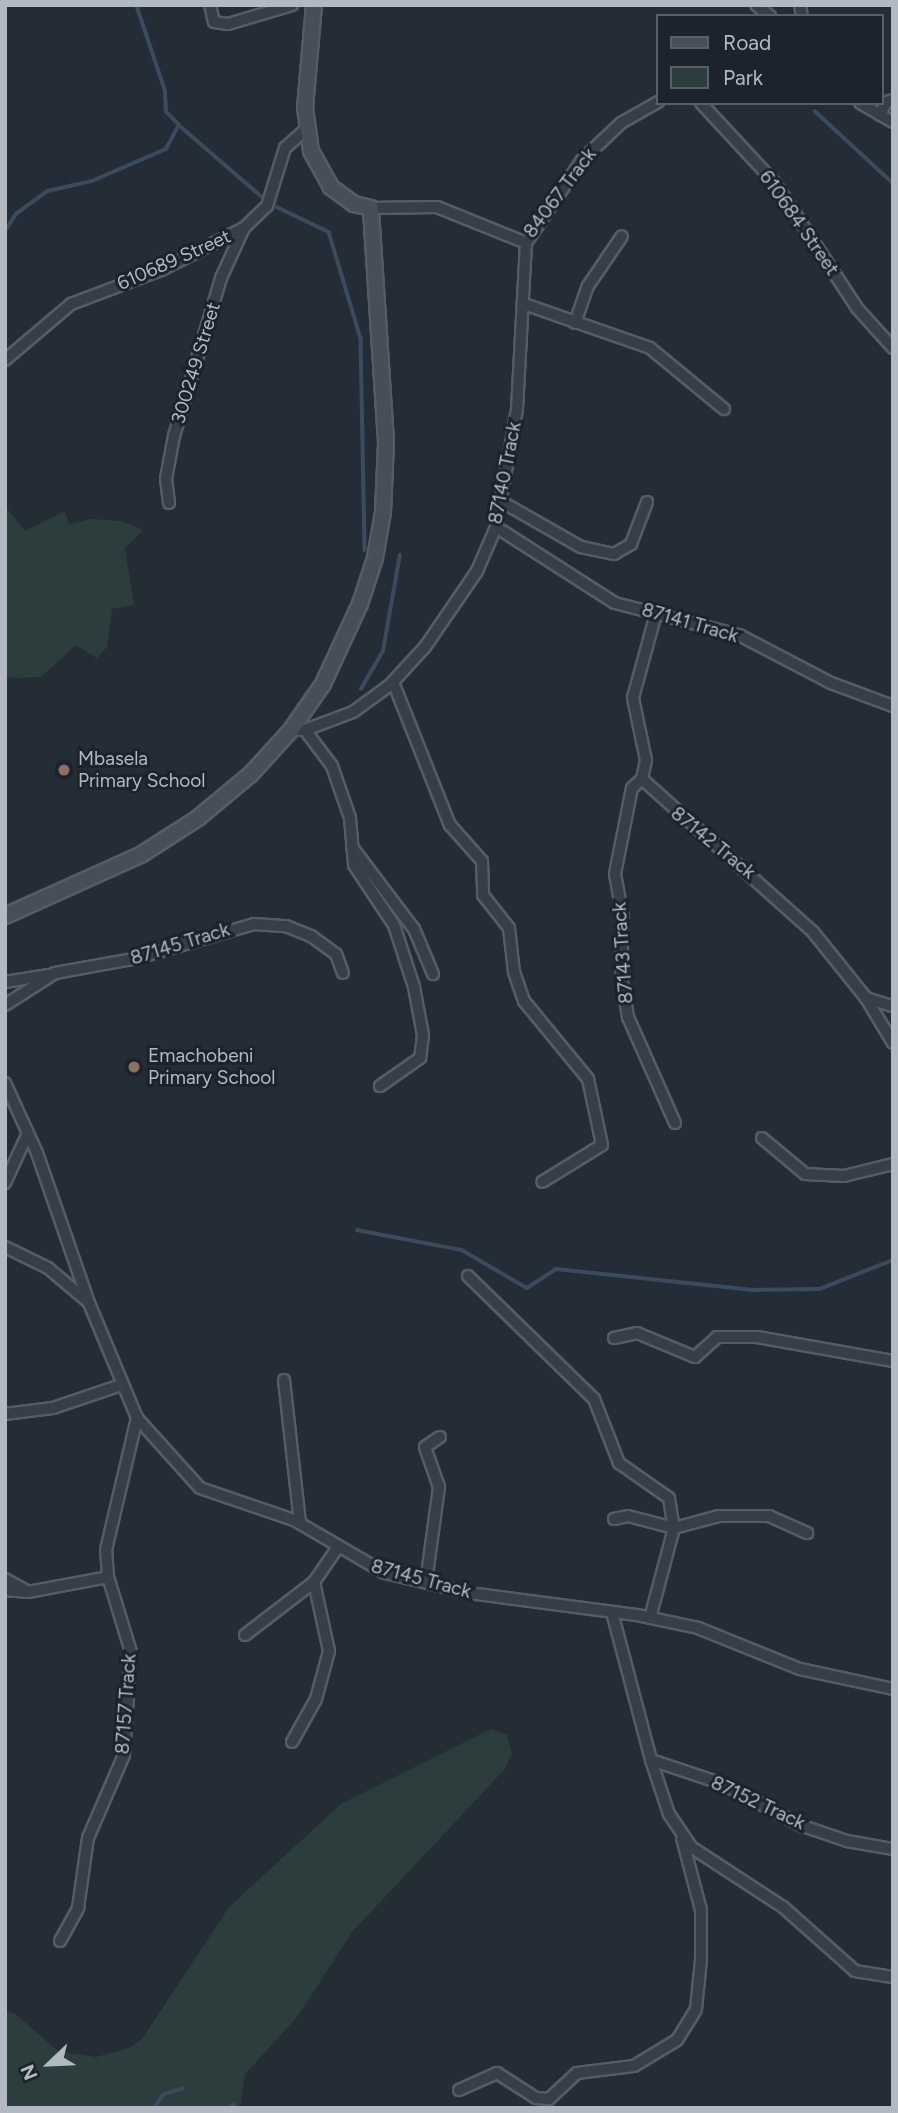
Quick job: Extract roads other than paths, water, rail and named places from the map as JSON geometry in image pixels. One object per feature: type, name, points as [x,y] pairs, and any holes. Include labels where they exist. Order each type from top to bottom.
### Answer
[{"type":"main road","points":[[5,916],[142,854],[198,818],[298,730],[342,650],[375,558],[383,512],[384,384],[371,208],[354,204],[331,187],[316,163],[307,128],[314,5]]},
{"type":"street","points":[[210,5],[214,22],[228,24],[292,5]]},
{"type":"street","points":[[880,115],[887,99]]},
{"type":"street","name":"84067 Track","points":[[371,208],[437,207],[526,243],[582,160],[621,123],[656,103]]},
{"type":"street","name":"610684 Street","points":[[703,105],[775,183],[857,308],[891,344]]},
{"type":"street","points":[[863,105],[893,122]]},
{"type":"street","name":"610689 Street","points":[[5,360],[71,304],[161,270],[244,228],[267,206],[285,148],[307,128]]},
{"type":"street","name":"300249 Street","points":[[169,503],[166,480],[174,436],[221,278],[244,228]]},
{"type":"street","points":[[575,324],[588,286],[622,236]]},
{"type":"street","name":"87140 Track","points":[[298,730],[353,712],[393,682],[425,647],[471,580],[496,527],[517,409],[526,243]]},
{"type":"street","points":[[524,304],[650,348],[724,409]]},
{"type":"street","points":[[502,502],[581,547],[614,554],[631,544],[647,502]]},
{"type":"street","name":"87141 Track","points":[[496,527],[615,603],[657,610],[739,635],[831,682],[893,706]]},
{"type":"street","points":[[642,779],[646,760],[633,698],[657,610]]},
{"type":"street","points":[[393,682],[450,825],[482,861],[483,895],[509,928],[514,972],[524,1001],[588,1079],[602,1144],[542,1182]]},
{"type":"street","points":[[298,730],[332,766],[350,818],[351,846],[357,872],[401,939],[423,1035],[418,1061],[380,1086]]},
{"type":"street","name":"87142 Track","points":[[642,779],[653,793],[769,889],[813,932],[866,998],[893,1043]]},
{"type":"street","name":"87143 Track","points":[[642,779],[632,788],[615,874],[623,917],[621,974],[628,1017],[675,1123]]},
{"type":"street","points":[[351,846],[414,929],[433,974]]},
{"type":"street","name":"87145 Track","points":[[5,1005],[55,973],[138,958],[261,923],[286,926],[325,944],[335,954],[343,973]]},
{"type":"street","points":[[5,982],[55,973]]},
{"type":"street","points":[[866,998],[893,1006]]},
{"type":"street","name":"87145 Track","points":[[5,1083],[28,1133],[89,1303],[136,1418],[200,1488],[300,1523],[374,1569],[540,1605],[612,1612],[698,1628],[800,1669],[893,1689]]},
{"type":"street","points":[[5,1183],[28,1133]]},
{"type":"street","points":[[762,1138],[805,1174],[844,1176],[893,1164]]},
{"type":"street","points":[[5,1247],[63,1279],[89,1303]]},
{"type":"street","points":[[468,1276],[594,1399],[617,1461],[663,1492],[671,1503],[674,1528],[650,1618]]},
{"type":"street","points":[[614,1338],[637,1333],[695,1357],[717,1337],[757,1337],[893,1361]]},
{"type":"street","points":[[284,1380],[300,1523]]},
{"type":"street","points":[[5,1414],[53,1408],[121,1385]]},
{"type":"street","name":"87157 Track","points":[[60,1941],[78,1908],[88,1838],[124,1755],[131,1652],[108,1577],[112,1512],[136,1418]]},
{"type":"street","points":[[426,1582],[439,1487],[425,1447],[440,1437]]},
{"type":"street","points":[[614,1519],[628,1516],[674,1528],[719,1516],[745,1514],[769,1516],[807,1533]]},
{"type":"street","points":[[245,1635],[314,1583],[338,1547]]},
{"type":"street","points":[[5,1590],[29,1592],[108,1577]]},
{"type":"street","points":[[5,1578],[29,1592]]},
{"type":"street","points":[[292,1742],[316,1699],[329,1651],[314,1583]]},
{"type":"street","points":[[459,2090],[497,2073],[536,2098],[549,2099],[577,2073],[634,2066],[677,2040],[696,2009],[701,1959],[701,1910],[682,1838],[658,1790],[612,1612]]},
{"type":"street","name":"87152 Track","points":[[651,1760],[723,1784],[800,1825],[846,1841],[893,1849]]},
{"type":"street","points":[[682,1838],[715,1865],[792,1914],[855,1972],[893,1977]]},
{"type":"waterway","points":[[5,231],[16,214],[48,191],[92,181],[166,149],[179,125],[166,112],[165,91],[136,5]]},
{"type":"waterway","points":[[815,111],[893,183]]},
{"type":"waterway","points":[[179,125],[261,196]]},
{"type":"waterway","points":[[277,207],[329,232],[361,339],[365,550]]},
{"type":"waterway","points":[[361,689],[383,651],[400,555]]},
{"type":"waterway","points":[[357,1230],[462,1250],[527,1288],[556,1269],[753,1290],[820,1289],[893,1260]]},
{"type":"waterway","points":[[154,2108],[164,2094],[182,2089]]},
{"type":"waterway","points":[[230,2108],[234,2105]]},
{"type":"place","name":"Mbasela Primary School","points":[[64,770]]},
{"type":"place","name":"Emachobeni Primary School","points":[[134,1067]]}]
